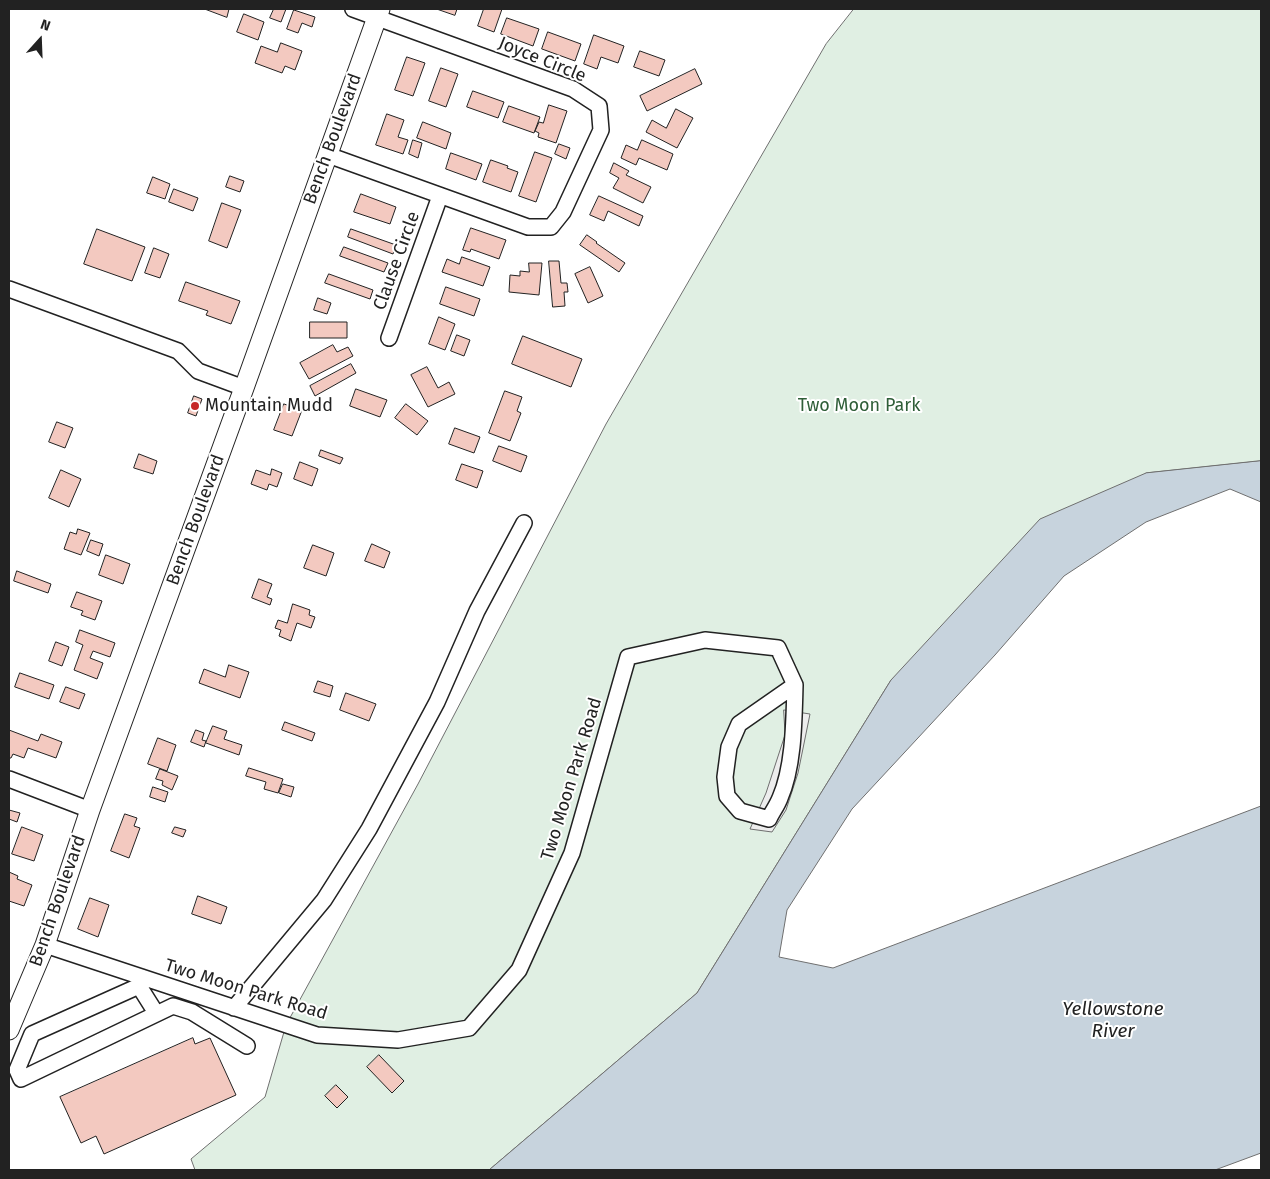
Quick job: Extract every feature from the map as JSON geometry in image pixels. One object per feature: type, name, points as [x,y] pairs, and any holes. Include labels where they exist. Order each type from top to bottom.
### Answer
[{"type":"main road","name":"Bench Boulevard","points":[[9,1030],[45,944],[90,810],[378,13]]},
{"type":"street","points":[[352,9],[378,13]]},
{"type":"street","name":"Joyce Circle","points":[[328,155],[528,227],[550,227],[563,212],[601,130],[599,106],[573,88],[378,13]]},
{"type":"street","name":"Clause Circle","points":[[389,338],[440,196]]},
{"type":"street","points":[[9,289],[178,351],[198,371],[244,388]]},
{"type":"street","points":[[234,1008],[324,900],[369,829],[437,702],[477,611],[524,523]]},
{"type":"street","name":"Two Moon Park Road","points":[[45,944],[140,982],[234,1008],[317,1035],[398,1040],[469,1028],[519,970],[572,853],[628,657],[705,640],[778,648],[794,685],[794,732],[787,776],[780,798],[768,819],[740,811],[727,796],[725,777],[729,747],[739,724],[794,685]]},
{"type":"street","points":[[9,779],[90,810]]},
{"type":"street","points":[[156,1013],[140,982],[32,1034],[17,1070],[22,1079],[172,1006],[192,1012],[247,1046]]},
{"type":"green space","name":"Two Moon Park","points":[[854,9],[1261,9],[1261,461],[1146,473],[891,680],[697,993],[489,1170],[195,1170],[191,1159],[265,1097],[286,1025],[418,784],[606,424],[826,44]]},
{"type":"shaded area","points":[[784,710],[810,714],[798,773],[786,810],[772,832],[750,829],[766,793],[785,735]]},
{"type":"water","name":"Yellowstone River","points":[[1261,461],[1261,502],[1230,489],[1146,522],[1064,576],[995,655],[852,809],[787,910],[779,957],[833,968],[1261,806],[1261,1153],[1215,1170],[489,1170],[697,993],[891,680],[1040,519],[1146,473]]},
{"type":"building","points":[[205,9],[229,9],[227,17]]},
{"type":"building","points":[[274,9],[286,9],[281,22],[270,18]]},
{"type":"building","points":[[437,9],[457,9],[455,15]]},
{"type":"building","points":[[484,9],[502,9],[494,32],[478,26]]},
{"type":"building","points":[[294,10],[315,17],[312,27],[302,23],[298,33],[287,29]]},
{"type":"building","points":[[244,14],[264,22],[258,40],[237,32]]},
{"type":"building","points":[[507,18],[539,29],[533,46],[501,34]]},
{"type":"building","points":[[548,32],[581,44],[575,61],[542,49]]},
{"type":"building","points":[[594,35],[624,46],[618,63],[601,57],[597,69],[584,64]]},
{"type":"building","points":[[281,43],[302,51],[295,70],[285,66],[282,73],[255,63],[261,46],[277,52]]},
{"type":"building","points":[[640,51],[665,60],[659,76],[634,67]]},
{"type":"building","points":[[407,57],[425,63],[413,96],[395,90]]},
{"type":"building","points":[[441,68],[458,74],[446,107],[429,101]]},
{"type":"building","points":[[695,69],[702,84],[647,111],[640,96]]},
{"type":"building","points":[[473,91],[504,102],[498,118],[467,107]]},
{"type":"building","points":[[549,105],[567,111],[556,143],[538,137],[539,133],[535,131],[539,122],[543,123]]},
{"type":"building","points":[[509,106],[540,117],[534,133],[503,122]]},
{"type":"building","points":[[676,109],[693,118],[677,148],[646,132],[652,120],[666,128]]},
{"type":"building","points":[[387,114],[404,120],[398,137],[408,140],[403,154],[376,145]]},
{"type":"building","points":[[423,122],[451,133],[446,149],[417,138]]},
{"type":"building","points":[[413,140],[422,143],[418,158],[409,154]]},
{"type":"building","points":[[642,140],[673,154],[667,170],[639,158],[636,165],[621,158],[626,145],[637,150]]},
{"type":"building","points":[[559,144],[570,148],[566,159],[555,154]]},
{"type":"building","points":[[535,152],[552,158],[536,202],[519,196]]},
{"type":"building","points":[[451,153],[482,164],[476,180],[446,169]]},
{"type":"building","points":[[491,160],[518,172],[511,192],[483,182]]},
{"type":"building","points":[[614,163],[629,171],[626,175],[651,187],[643,203],[613,188],[619,178],[610,173]]},
{"type":"building","points":[[230,176],[244,181],[240,192],[226,187]]},
{"type":"building","points":[[153,177],[170,184],[165,199],[147,193]]},
{"type":"building","points":[[174,189],[198,198],[193,211],[169,202]]},
{"type":"building","points":[[361,194],[396,207],[390,224],[354,212]]},
{"type":"building","points":[[599,196],[643,216],[639,226],[608,211],[604,221],[590,215]]},
{"type":"building","points":[[222,203],[241,210],[227,248],[209,241]]},
{"type":"building","points":[[471,228],[506,240],[499,259],[471,249],[470,252],[463,250]]},
{"type":"building","points":[[97,229],[145,247],[132,281],[84,264]]},
{"type":"building","points":[[351,229],[396,245],[393,254],[348,237]]},
{"type":"building","points":[[587,235],[625,263],[619,272],[580,245]]},
{"type":"building","points":[[344,247],[388,263],[384,272],[340,256]]},
{"type":"building","points":[[154,248],[169,254],[160,278],[145,273]]},
{"type":"building","points":[[462,257],[490,267],[483,286],[442,272],[447,259],[459,264]]},
{"type":"building","points":[[549,261],[559,261],[561,283],[567,283],[568,292],[564,292],[565,306],[553,307]]},
{"type":"building","points":[[529,263],[542,263],[539,295],[509,292],[510,275],[520,276],[520,271],[529,272]]},
{"type":"building","points":[[590,267],[603,296],[588,303],[575,274]]},
{"type":"building","points":[[329,274],[373,290],[370,299],[325,283]]},
{"type":"building","points":[[186,282],[240,301],[231,324],[206,315],[208,311],[179,301]]},
{"type":"building","points":[[446,287],[480,299],[474,316],[440,304]]},
{"type":"building","points":[[318,298],[331,303],[327,314],[314,310]]},
{"type":"building","points":[[439,317],[455,324],[445,350],[429,344]]},
{"type":"building","points":[[310,322],[347,322],[347,338],[310,338]]},
{"type":"building","points":[[457,335],[470,340],[464,356],[451,351]]},
{"type":"building","points":[[523,336],[582,359],[571,387],[512,364]]},
{"type":"building","points":[[333,345],[337,352],[348,347],[353,356],[309,379],[300,363]]},
{"type":"building","points":[[351,364],[356,373],[315,396],[310,386]]},
{"type":"building","points":[[427,367],[438,388],[449,382],[455,394],[428,407],[411,375]]},
{"type":"building","points":[[356,389],[387,400],[380,417],[350,406]]},
{"type":"building","points":[[505,391],[522,397],[517,411],[521,413],[510,441],[489,433]]},
{"type":"building","name":"Mountain Mudd","points":[[194,396],[202,399],[196,416],[188,413]]},
{"type":"building","points":[[284,404],[302,410],[292,436],[274,430]]},
{"type":"building","points":[[406,404],[428,421],[417,435],[395,418]]},
{"type":"building","points":[[57,422],[73,428],[65,448],[49,442]]},
{"type":"building","points":[[455,428],[480,437],[474,453],[449,444]]},
{"type":"building","points":[[499,446],[527,456],[521,472],[493,461]]},
{"type":"building","points":[[321,450],[343,458],[340,464],[319,456]]},
{"type":"building","points":[[139,454],[157,461],[153,474],[134,468]]},
{"type":"building","points":[[300,462],[318,469],[312,486],[294,479]]},
{"type":"building","points":[[462,464],[483,471],[477,488],[456,480]]},
{"type":"building","points":[[272,469],[282,473],[277,487],[269,484],[267,490],[251,484],[256,470],[270,475]]},
{"type":"building","points":[[61,470],[81,479],[69,507],[49,498]]},
{"type":"building","points":[[78,529],[90,533],[81,555],[64,549],[70,532],[76,534]]},
{"type":"building","points":[[91,540],[103,544],[99,556],[87,551]]},
{"type":"building","points":[[372,544],[390,552],[384,568],[365,561]]},
{"type":"building","points":[[313,545],[334,553],[326,576],[304,568]]},
{"type":"building","points":[[106,555],[130,564],[123,584],[99,575]]},
{"type":"building","points":[[17,571],[51,584],[48,593],[14,581]]},
{"type":"building","points":[[259,579],[272,584],[267,597],[272,599],[270,605],[252,598]]},
{"type":"building","points":[[77,592],[102,601],[95,620],[81,615],[83,611],[71,607]]},
{"type":"building","points":[[293,604],[310,610],[309,615],[315,617],[311,628],[297,623],[291,641],[279,636],[281,630],[275,628],[278,620],[287,623]]},
{"type":"building","points":[[80,630],[115,643],[110,657],[93,651],[90,658],[103,663],[97,679],[74,670],[83,645],[76,642]]},
{"type":"building","points":[[56,642],[69,647],[62,666],[49,661]]},
{"type":"building","points":[[229,665],[249,672],[240,698],[199,683],[204,669],[225,677]]},
{"type":"building","points":[[20,673],[54,685],[49,699],[15,687]]},
{"type":"building","points":[[318,681],[333,686],[330,697],[314,692]]},
{"type":"building","points":[[66,687],[85,694],[79,709],[60,702]]},
{"type":"building","points":[[346,693],[376,704],[369,721],[340,710]]},
{"type":"building","points":[[285,722],[315,733],[312,741],[282,730]]},
{"type":"building","points":[[213,726],[227,731],[224,739],[242,745],[239,755],[206,743]]},
{"type":"building","points":[[9,730],[38,741],[41,734],[62,742],[56,758],[28,748],[24,758],[13,754],[9,758]]},
{"type":"building","points":[[196,730],[204,733],[202,740],[206,741],[204,747],[191,742]]},
{"type":"building","points":[[158,738],[176,745],[167,771],[148,764]]},
{"type":"building","points":[[249,768],[283,779],[278,793],[264,789],[266,782],[246,776]]},
{"type":"building","points":[[160,769],[178,776],[172,790],[162,785],[163,781],[156,779]]},
{"type":"building","points":[[283,784],[294,787],[291,797],[279,793]]},
{"type":"building","points":[[153,787],[168,792],[165,802],[150,797]]},
{"type":"building","points":[[9,810],[20,813],[17,822],[9,819]]},
{"type":"building","points":[[125,814],[137,818],[134,826],[140,828],[129,858],[111,851]]},
{"type":"building","points":[[22,827],[43,835],[34,861],[12,854]]},
{"type":"building","points":[[175,827],[186,830],[183,837],[172,833]]},
{"type":"building","points":[[9,872],[18,876],[17,879],[32,885],[24,906],[9,901]]},
{"type":"building","points":[[198,896],[227,907],[221,924],[192,914]]},
{"type":"building","points":[[90,898],[109,905],[98,937],[78,929]]},
{"type":"building","points":[[193,1038],[195,1044],[210,1038],[236,1095],[104,1154],[96,1136],[81,1143],[60,1097]]},
{"type":"building","points":[[379,1055],[404,1081],[392,1093],[367,1067]]},
{"type":"building","points":[[336,1085],[348,1097],[337,1108],[325,1096]]},
{"type":"place","name":"Mountain Mudd","points":[[195,406]]}]
